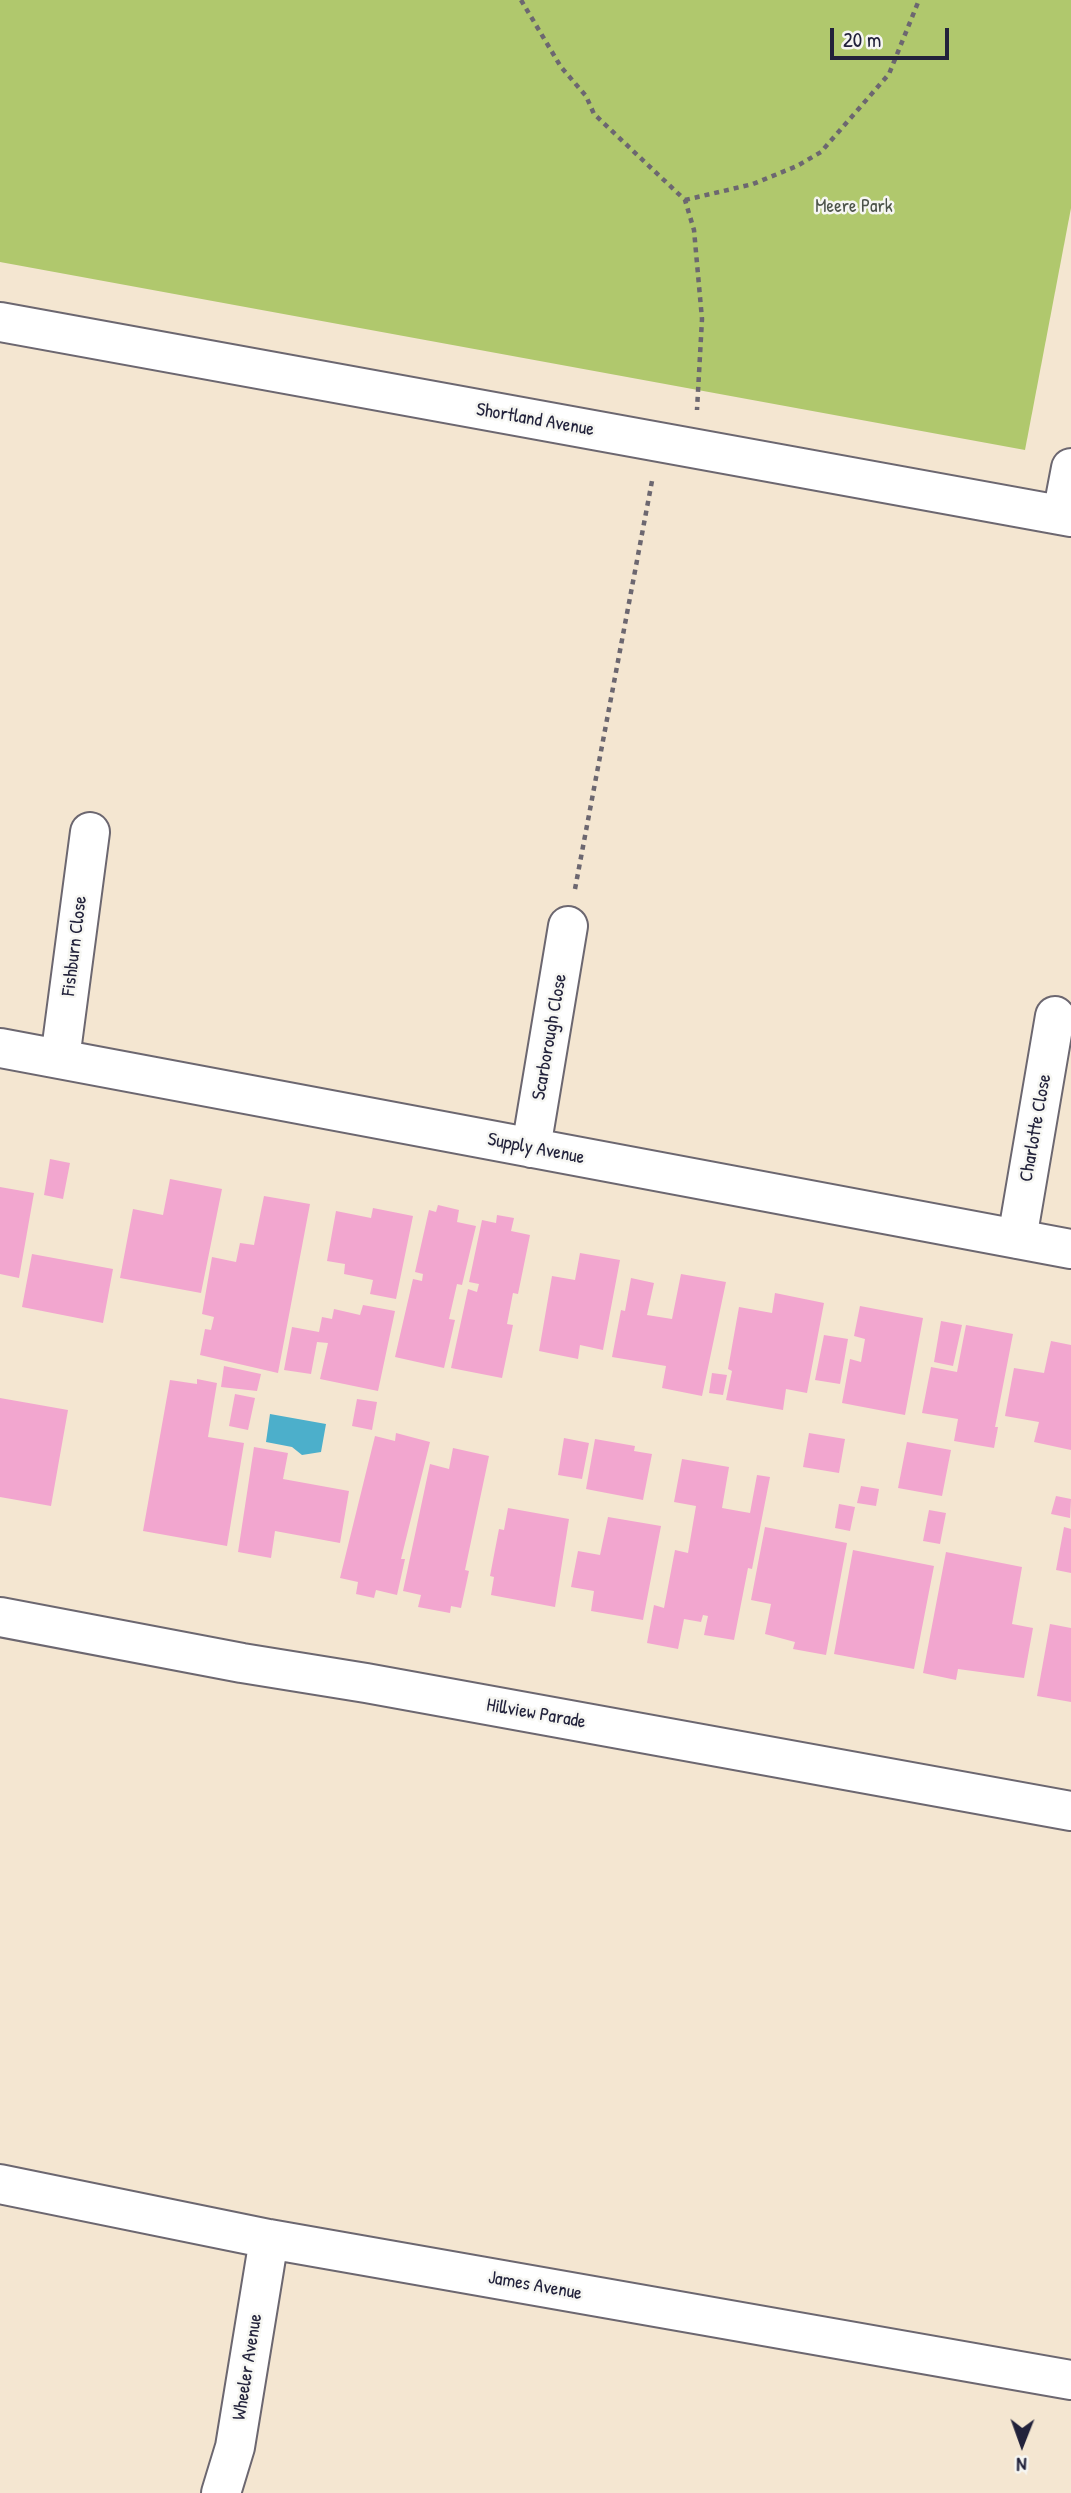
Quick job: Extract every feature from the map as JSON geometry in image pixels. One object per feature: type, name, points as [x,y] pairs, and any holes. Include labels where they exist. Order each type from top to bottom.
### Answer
[{"type":"street","name":"Shortland Avenue","points":[[0,322],[1067,516]]},
{"type":"street","points":[[1067,516],[1071,468]]},
{"type":"street","name":"Fishburn Close","points":[[60,1059],[90,832]]},
{"type":"street","name":"Scarborough Close","points":[[531,1148],[568,926]]},
{"type":"street","name":"Charlotte Close","points":[[1017,1239],[1055,1016]]},
{"type":"street","name":"Supply Avenue","points":[[0,1048],[1071,1249]]},
{"type":"street","name":"Hillview Parade","points":[[0,1617],[242,1664],[366,1683],[1071,1811]]},
{"type":"street","name":"James Avenue","points":[[0,2184],[269,2239],[1071,2380]]},
{"type":"street","name":"Wheeler Avenue","points":[[221,2493],[235,2447],[269,2239]]},
{"type":"path","points":[[521,0],[561,67],[586,96],[594,114],[684,200],[694,230],[702,318],[678,446],[568,926]]},
{"type":"path","points":[[684,200],[753,184],[797,166],[821,152],[889,74],[919,0]]},
{"type":"green space","name":"Meere Park","points":[[0,0],[1071,0],[1071,208],[1025,450],[0,262]]},
{"type":"water","points":[[270,1414],[326,1424],[321,1452],[302,1455],[292,1447],[266,1442]]},
{"type":"building","points":[[50,1159],[70,1163],[63,1199],[44,1195]]},
{"type":"building","points":[[170,1179],[222,1189],[201,1293],[120,1278],[133,1209],[163,1215]]},
{"type":"building","points":[[0,1187],[34,1193],[19,1278],[0,1274]]},
{"type":"building","points":[[264,1196],[310,1204],[278,1373],[200,1355],[205,1329],[211,1330],[214,1317],[202,1314],[212,1257],[236,1262],[240,1243],[254,1245]]},
{"type":"building","points":[[438,1205],[459,1210],[457,1222],[476,1226],[462,1285],[457,1284],[449,1319],[455,1320],[444,1368],[395,1357],[413,1279],[422,1281],[423,1274],[415,1272],[429,1210],[436,1212]]},
{"type":"building","points":[[373,1208],[413,1216],[396,1299],[370,1294],[373,1280],[344,1274],[345,1264],[327,1261],[336,1211],[371,1218]]},
{"type":"building","points":[[497,1215],[514,1218],[511,1231],[530,1235],[518,1294],[513,1293],[507,1324],[513,1325],[502,1378],[451,1368],[468,1289],[477,1292],[479,1284],[469,1282],[482,1220],[496,1223]]},
{"type":"building","points":[[580,1253],[620,1260],[603,1350],[580,1345],[578,1359],[539,1351],[552,1276],[575,1280]]},
{"type":"building","points":[[32,1254],[113,1269],[103,1323],[22,1307]]},
{"type":"building","points":[[681,1274],[726,1282],[702,1396],[662,1388],[666,1366],[612,1357],[621,1310],[625,1311],[631,1278],[654,1283],[647,1315],[672,1319]]},
{"type":"building","points":[[775,1293],[824,1303],[807,1393],[786,1389],[783,1410],[726,1400],[732,1371],[728,1369],[739,1307],[772,1313]]},
{"type":"building","points":[[363,1305],[395,1311],[378,1391],[320,1379],[328,1343],[317,1342],[311,1374],[284,1370],[292,1327],[319,1332],[322,1317],[332,1319],[334,1309],[360,1315]]},
{"type":"building","points":[[860,1306],[923,1318],[905,1415],[842,1403],[850,1359],[861,1362],[865,1339],[854,1336]]},
{"type":"building","points":[[941,1321],[962,1325],[953,1366],[934,1362]]},
{"type":"building","points":[[966,1325],[1013,1334],[995,1427],[998,1427],[994,1448],[954,1441],[958,1419],[922,1413],[931,1367],[957,1372]]},
{"type":"building","points":[[824,1335],[848,1339],[840,1384],[815,1380]]},
{"type":"building","points":[[1051,1341],[1071,1345],[1071,1450],[1034,1442],[1039,1422],[1005,1416],[1014,1368],[1044,1373]]},
{"type":"building","points":[[224,1366],[261,1374],[257,1391],[221,1387]]},
{"type":"building","points":[[712,1373],[727,1375],[723,1395],[709,1393]]},
{"type":"building","points":[[197,1379],[217,1383],[208,1437],[244,1443],[227,1546],[143,1531],[170,1380],[197,1384]]},
{"type":"building","points":[[235,1394],[255,1398],[248,1430],[229,1426]]},
{"type":"building","points":[[0,1398],[68,1410],[51,1506],[0,1497]]},
{"type":"building","points":[[357,1399],[377,1402],[372,1430],[352,1426]]},
{"type":"building","points":[[396,1433],[430,1442],[401,1559],[405,1559],[397,1595],[376,1590],[374,1598],[356,1594],[358,1582],[340,1578],[375,1436],[395,1441]]},
{"type":"building","points":[[809,1433],[845,1439],[839,1473],[803,1467]]},
{"type":"building","points":[[564,1438],[589,1443],[582,1479],[558,1475]]},
{"type":"building","points":[[595,1439],[635,1446],[634,1451],[652,1454],[643,1500],[586,1489]]},
{"type":"building","points":[[907,1442],[951,1450],[942,1496],[898,1488]]},
{"type":"building","points":[[254,1447],[288,1453],[283,1479],[349,1491],[340,1543],[275,1531],[271,1558],[238,1552]]},
{"type":"building","points":[[453,1448],[489,1456],[465,1570],[469,1571],[461,1608],[451,1606],[450,1613],[418,1607],[421,1595],[403,1591],[430,1464],[449,1469]]},
{"type":"building","points":[[682,1459],[729,1467],[722,1508],[750,1513],[757,1475],[770,1477],[752,1569],[748,1568],[734,1640],[704,1635],[708,1616],[703,1615],[701,1622],[684,1619],[678,1649],[647,1643],[654,1605],[664,1608],[675,1550],[688,1553],[696,1506],[674,1502]]},
{"type":"building","points":[[861,1486],[879,1489],[876,1506],[857,1503]]},
{"type":"building","points":[[1056,1496],[1071,1499],[1070,1518],[1051,1514]]},
{"type":"building","points":[[839,1504],[855,1507],[850,1531],[835,1528]]},
{"type":"building","points":[[508,1508],[569,1519],[555,1607],[491,1595],[494,1577],[490,1576],[499,1529],[504,1530]]},
{"type":"building","points":[[929,1510],[946,1513],[940,1544],[923,1541]]},
{"type":"building","points":[[608,1517],[661,1526],[643,1620],[591,1611],[594,1591],[571,1587],[578,1551],[600,1555]]},
{"type":"building","points":[[765,1527],[847,1543],[826,1655],[793,1649],[795,1642],[765,1634],[771,1604],[751,1600]]},
{"type":"building","points":[[1064,1527],[1071,1529],[1071,1573],[1056,1570]]},
{"type":"building","points":[[853,1550],[934,1566],[914,1669],[834,1654]]},
{"type":"building","points":[[946,1552],[1022,1567],[1012,1624],[1033,1628],[1024,1678],[958,1669],[956,1680],[923,1673]]},
{"type":"building","points":[[1050,1624],[1071,1628],[1071,1702],[1037,1696]]}]
